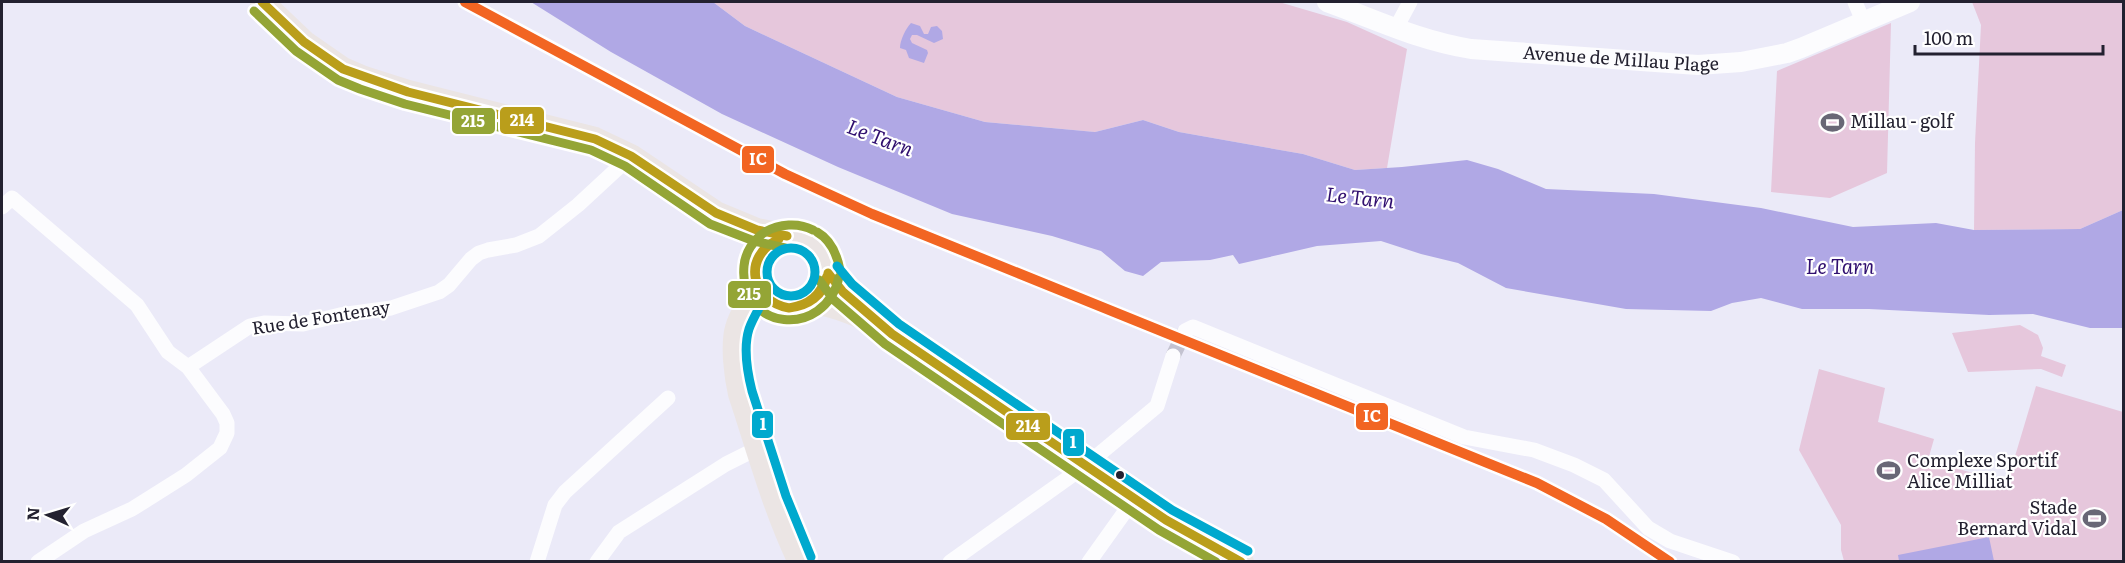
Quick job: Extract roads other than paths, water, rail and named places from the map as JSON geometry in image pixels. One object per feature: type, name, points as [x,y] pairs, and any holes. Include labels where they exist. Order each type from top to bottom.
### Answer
[{"type":"main road","points":[[262,2],[304,42],[344,69],[364,78],[408,92],[595,139],[631,156],[716,213],[743,239],[765,298],[778,306],[796,308],[813,302],[822,292],[828,273]]},
{"type":"main road","points":[[716,213],[757,230],[803,238],[816,246],[825,259],[828,273],[843,292],[892,334],[1166,520],[1242,561]]},
{"type":"main road","points":[[787,236],[778,238],[767,245],[761,253],[757,276],[737,325],[735,366],[738,385],[776,504],[800,561]]},
{"type":"main road","points":[[813,302],[842,308],[892,334]]},
{"type":"main road","points":[[736,351],[753,321],[761,314],[778,306]]},
{"type":"street","name":"Avenue de Millau Plage","points":[[1327,2],[1395,30],[1432,42],[1471,49],[1698,65],[1741,62],[1787,53],[1910,2]]},
{"type":"street","points":[[1395,30],[1410,2]]},
{"type":"street","points":[[1855,2],[1863,21]]},
{"type":"street","name":"Rue de Fontenay","points":[[188,367],[249,326],[264,323],[303,324],[340,315],[391,308],[440,292],[471,259],[479,254],[516,245],[538,236],[578,205],[631,156]]},
{"type":"street","points":[[2,207],[12,198],[137,305],[168,352],[188,367],[223,414],[227,423],[227,433],[220,448],[186,476],[132,509],[84,531],[38,561]]},
{"type":"street","points":[[1185,331],[1193,327],[1464,436],[1534,450],[1574,465],[1604,480],[1648,528],[1670,541],[1733,561]]},
{"type":"street","points":[[952,561],[1085,466],[1157,406],[1173,357]]},
{"type":"street","points":[[537,561],[555,505],[565,492],[668,398]]},
{"type":"street","points":[[597,561],[619,532],[726,464],[758,448]]},
{"type":"street","points":[[1089,561],[1134,499]]},
{"type":"water","name":"Le Tarn","points":[[531,2],[713,2],[745,26],[897,97],[985,122],[1095,132],[1143,120],[1179,132],[1303,154],[1355,170],[1467,160],[1498,169],[1546,189],[1654,194],[1761,208],[1853,227],[1936,223],[1974,230],[2080,229],[2123,210],[2123,328],[2090,328],[2033,314],[1989,315],[1869,309],[1802,309],[1761,298],[1732,303],[1711,311],[1626,309],[1506,288],[1458,263],[1381,241],[1317,246],[1239,264],[1233,255],[1210,260],[1161,262],[1143,276],[1125,271],[1101,251],[1052,236],[952,214],[838,167],[722,114],[611,52]]},
{"type":"water","points":[[911,23],[920,26],[924,34],[928,34],[931,27],[937,26],[942,31],[943,39],[934,43],[912,35],[910,39],[912,43],[927,50],[924,63],[909,58],[906,50],[900,48],[904,34]]},
{"type":"water","points":[[1989,537],[1994,561],[1899,561],[1898,555]]},
{"type":"tunnel","points":[[1173,356],[1185,331]]},
{"type":"place","name":"Millau - golf","points":[[1832,122]]},
{"type":"place","name":"Complexe Sportif Alice Milliat","points":[[1889,471]]},
{"type":"place","name":"Stade Bernard Vidal","points":[[2095,518]]}]
